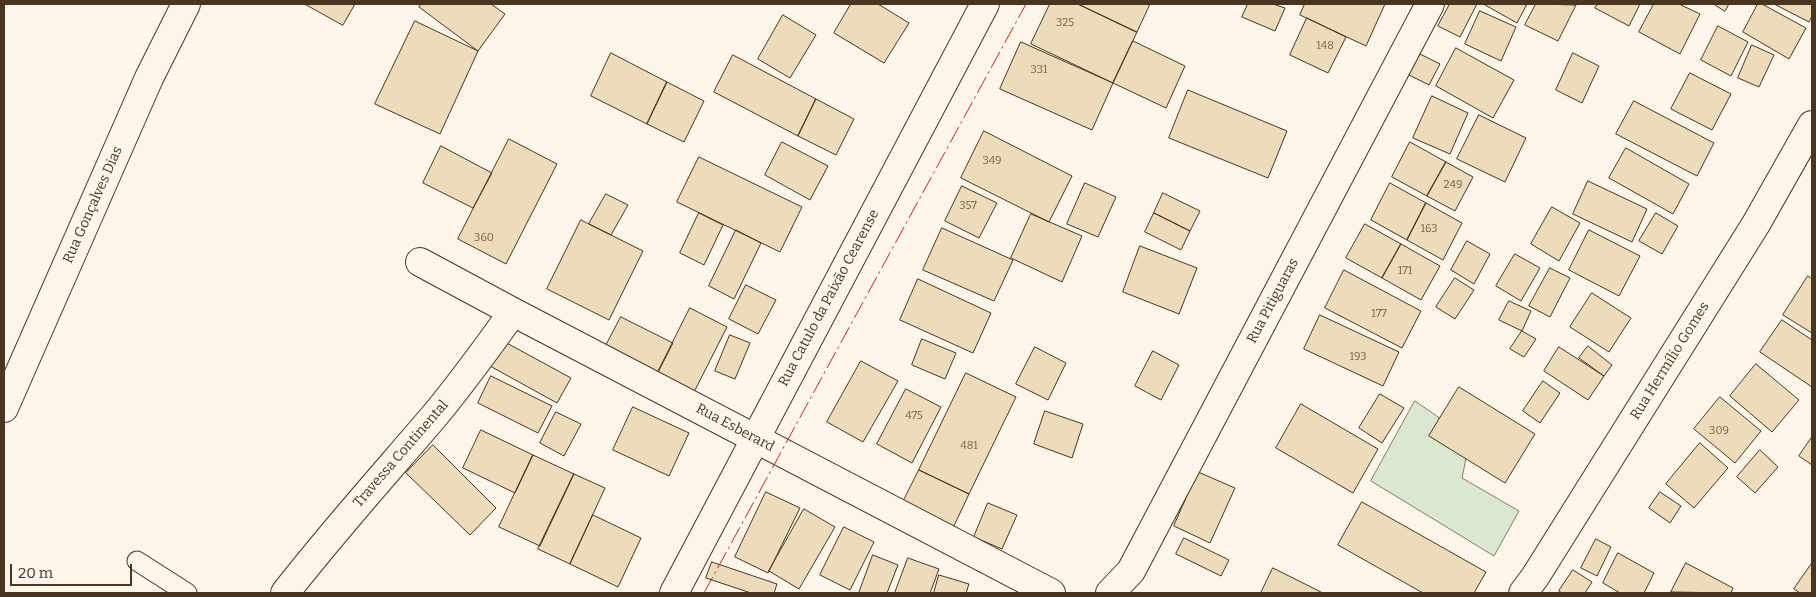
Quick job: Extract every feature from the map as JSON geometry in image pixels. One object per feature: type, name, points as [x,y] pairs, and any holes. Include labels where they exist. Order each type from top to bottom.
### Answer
[{"type":"street","name":"Rua Gonçalves Dias","points":[[4,408],[149,78],[186,4]]},
{"type":"street","name":"Rua Catulo da Paixão Cearense","points":[[674,593],[985,4]]},
{"type":"street","name":"Rua Pitiguaras","points":[[1110,593],[1131,571],[1430,4]]},
{"type":"street","name":"Rua Hermílio Gomes","points":[[1523,593],[1536,577],[1756,224],[1812,125]]},
{"type":"street","name":"Rua Esberard","points":[[420,262],[1051,593]]},
{"type":"street","name":"Travessa Continental","points":[[285,593],[362,498],[472,369],[513,312]]},
{"type":"lane","points":[[137,561],[187,593]]},
{"type":"green space","points":[[1415,401],[1470,439],[1462,478],[1519,511],[1494,556],[1371,481]]},
{"type":"building","points":[[305,4],[355,4],[343,25]]},
{"type":"building","points":[[422,4],[491,4],[505,14],[478,51],[419,7]]},
{"type":"building","points":[[851,4],[878,4],[909,23],[884,63],[834,33]]},
{"type":"building","points":[[1050,4],[1078,4],[1137,32],[1113,83],[1031,44]]},
{"type":"building","points":[[1078,4],[1150,4],[1137,32]]},
{"type":"building","points":[[1248,4],[1273,4],[1285,8],[1275,31],[1242,17]]},
{"type":"building","points":[[1305,4],[1385,4],[1366,46],[1300,15]]},
{"type":"building","points":[[1450,4],[1477,4],[1460,37],[1438,26]]},
{"type":"building","points":[[1486,4],[1527,4],[1517,23]]},
{"type":"building","points":[[1536,4],[1576,5],[1558,41],[1525,25]]},
{"type":"building","points":[[1598,4],[1640,4],[1629,26],[1595,8]]},
{"type":"building","points":[[1654,4],[1679,4],[1700,14],[1680,54],[1639,32]]},
{"type":"building","points":[[1714,4],[1729,4],[1725,11]]},
{"type":"building","points":[[1758,4],[1762,4],[1806,28],[1789,59],[1743,32]]},
{"type":"building","points":[[1777,4],[1812,4],[1812,16],[1809,22]]},
{"type":"building","points":[[1480,11],[1516,27],[1501,61],[1465,44]]},
{"type":"building","points":[[783,15],[816,35],[790,78],[758,59]]},
{"type":"building","points":[[1307,18],[1346,37],[1328,73],[1290,55]]},
{"type":"building","points":[[415,21],[478,51],[440,134],[375,104]]},
{"type":"building","points":[[1718,26],[1748,42],[1731,76],[1701,60]]},
{"type":"building","points":[[1133,41],[1185,66],[1166,108],[1113,83]]},
{"type":"building","points":[[1021,42],[1113,83],[1092,130],[1000,89]]},
{"type":"building","points":[[1752,45],[1774,55],[1759,87],[1738,78]]},
{"type":"building","points":[[1456,48],[1514,80],[1493,118],[1436,86]]},
{"type":"building","points":[[611,53],[667,82],[647,124],[591,96]]},
{"type":"building","points":[[1573,53],[1599,66],[1582,103],[1556,90]]},
{"type":"building","points":[[1420,54],[1440,64],[1429,85],[1409,75]]},
{"type":"building","points":[[733,55],[816,99],[798,136],[714,92]]},
{"type":"building","points":[[1690,73],[1731,94],[1712,130],[1671,109]]},
{"type":"building","points":[[667,82],[704,101],[684,142],[647,124]]},
{"type":"building","points":[[1188,90],[1287,131],[1268,178],[1169,138]]},
{"type":"building","points":[[1432,96],[1468,113],[1450,154],[1413,138]]},
{"type":"building","points":[[816,99],[854,119],[836,155],[798,136]]},
{"type":"building","points":[[1634,101],[1714,143],[1697,176],[1616,134]]},
{"type":"building","points":[[1479,115],[1526,138],[1505,182],[1457,159]]},
{"type":"building","points":[[984,131],[1072,176],[1049,222],[961,178]]},
{"type":"building","points":[[509,139],[557,164],[506,264],[458,239]]},
{"type":"building","points":[[782,142],[828,166],[810,200],[765,175]]},
{"type":"building","points":[[1410,142],[1446,162],[1427,196],[1392,177]]},
{"type":"building","points":[[441,146],[492,173],[473,208],[423,183]]},
{"type":"building","points":[[1626,148],[1689,184],[1673,214],[1609,178]]},
{"type":"building","points":[[699,157],[802,207],[780,252],[677,202]]},
{"type":"building","points":[[1446,162],[1473,177],[1455,211],[1427,196]]},
{"type":"building","points":[[1588,181],[1647,209],[1632,242],[1573,214]]},
{"type":"building","points":[[1085,183],[1116,197],[1098,237],[1067,224]]},
{"type":"building","points":[[1390,183],[1426,203],[1407,240],[1371,220]]},
{"type":"building","points":[[962,186],[997,203],[979,238],[945,221]]},
{"type":"building","points":[[1163,193],[1200,211],[1190,231],[1154,213]]},
{"type":"building","points":[[606,194],[628,205],[611,235],[589,224]]},
{"type":"building","points":[[1426,203],[1462,223],[1443,260],[1407,240]]},
{"type":"building","points":[[1552,207],[1580,223],[1559,261],[1531,244]]},
{"type":"building","points":[[699,213],[723,225],[704,265],[680,253]]},
{"type":"building","points":[[1154,213],[1190,231],[1181,250],[1145,232]]},
{"type":"building","points":[[1656,213],[1678,226],[1662,254],[1639,241]]},
{"type":"building","points":[[1031,214],[1082,236],[1062,282],[1011,258]]},
{"type":"building","points":[[581,220],[643,251],[609,320],[547,289]]},
{"type":"building","points":[[1365,224],[1401,244],[1382,278],[1346,258]]},
{"type":"building","points":[[942,228],[1013,260],[994,301],[923,270]]},
{"type":"building","points":[[736,230],[761,243],[734,299],[709,286]]},
{"type":"building","points":[[1589,230],[1640,256],[1619,296],[1569,270]]},
{"type":"building","points":[[1467,241],[1490,254],[1474,284],[1451,270]]},
{"type":"building","points":[[1401,244],[1440,266],[1421,300],[1382,278]]},
{"type":"building","points":[[1140,246],[1197,268],[1179,314],[1123,292]]},
{"type":"building","points":[[1515,254],[1540,268],[1521,301],[1496,286]]},
{"type":"building","points":[[1550,268],[1570,278],[1550,317],[1529,306]]},
{"type":"building","points":[[1344,270],[1421,311],[1402,348],[1325,308]]},
{"type":"building","points":[[1808,276],[1812,279],[1812,333],[1783,315]]},
{"type":"building","points":[[1455,278],[1474,290],[1455,319],[1436,307]]},
{"type":"building","points":[[918,279],[991,313],[973,353],[900,320]]},
{"type":"building","points":[[746,285],[776,300],[758,334],[729,319]]},
{"type":"building","points":[[1592,293],[1631,318],[1609,352],[1570,327]]},
{"type":"building","points":[[1509,301],[1531,311],[1522,331],[1499,320]]},
{"type":"building","points":[[690,308],[727,327],[690,400],[653,382]]},
{"type":"building","points":[[1320,315],[1399,352],[1383,386],[1304,349]]},
{"type":"building","points":[[621,317],[673,343],[653,382],[601,355]]},
{"type":"building","points":[[1782,320],[1812,340],[1812,387],[1760,352]]},
{"type":"building","points":[[1522,331],[1536,339],[1524,357],[1510,349]]},
{"type":"building","points":[[730,335],[750,343],[735,379],[715,371]]},
{"type":"building","points":[[922,339],[956,353],[945,379],[912,365]]},
{"type":"building","points":[[503,341],[571,378],[557,403],[490,366]]},
{"type":"building","points":[[1588,346],[1612,365],[1604,376],[1579,358]]},
{"type":"building","points":[[1035,347],[1066,363],[1048,400],[1016,384]]},
{"type":"building","points":[[1559,347],[1604,376],[1588,400],[1544,371]]},
{"type":"building","points":[[1153,351],[1179,365],[1161,400],[1135,386]]},
{"type":"building","points":[[861,361],[898,381],[863,442],[827,422]]},
{"type":"building","points":[[1756,364],[1799,400],[1772,432],[1730,396]]},
{"type":"building","points":[[966,373],[1016,397],[969,494],[919,470]]},
{"type":"building","points":[[491,376],[552,406],[538,433],[478,403]]},
{"type":"building","points":[[1543,381],[1560,393],[1540,423],[1523,411]]},
{"type":"building","points":[[1459,387],[1535,434],[1505,483],[1429,436]]},
{"type":"building","points":[[906,389],[941,407],[912,463],[877,444]]},
{"type":"building","points":[[1380,394],[1404,408],[1382,443],[1359,428]]},
{"type":"building","points":[[1720,397],[1761,431],[1735,463],[1694,429]]},
{"type":"building","points":[[1301,404],[1378,449],[1353,493],[1276,448]]},
{"type":"building","points":[[633,407],[689,433],[669,476],[613,450]]},
{"type":"building","points":[[1045,411],[1083,424],[1072,458],[1034,444]]},
{"type":"building","points":[[556,412],[581,424],[564,456],[540,443]]},
{"type":"building","points":[[481,430],[533,455],[515,493],[463,468]]},
{"type":"building","points":[[1812,437],[1812,465],[1799,456]]},
{"type":"building","points":[[1700,443],[1728,468],[1694,508],[1666,484]]},
{"type":"building","points":[[433,445],[496,508],[470,535],[406,473]]},
{"type":"building","points":[[1760,450],[1778,467],[1755,493],[1737,477]]},
{"type":"building","points":[[533,455],[574,474],[540,546],[499,527]]},
{"type":"building","points":[[919,470],[969,494],[952,530],[901,506]]},
{"type":"building","points":[[1198,472],[1235,488],[1210,543],[1174,526]]},
{"type":"building","points":[[574,474],[605,488],[570,564],[538,549]]},
{"type":"building","points":[[766,492],[800,508],[768,573],[735,557]]},
{"type":"building","points":[[1660,492],[1681,506],[1670,523],[1649,508]]},
{"type":"building","points":[[1362,502],[1486,572],[1474,593],[1423,593],[1338,545]]},
{"type":"building","points":[[988,503],[1017,515],[1002,549],[974,537]]},
{"type":"building","points":[[804,509],[835,527],[799,589],[769,571]]},
{"type":"building","points":[[593,515],[641,538],[618,587],[570,564]]},
{"type":"building","points":[[844,527],[874,542],[850,590],[820,575]]},
{"type":"building","points":[[1184,538],[1229,560],[1221,576],[1176,554]]},
{"type":"building","points":[[1596,539],[1611,547],[1597,576],[1581,568]]},
{"type":"building","points":[[1618,553],[1654,573],[1644,593],[1620,593],[1603,583]]},
{"type":"building","points":[[873,555],[898,565],[887,593],[859,593]]},
{"type":"building","points":[[908,558],[939,569],[930,593],[895,593]]},
{"type":"building","points":[[712,562],[777,584],[774,593],[751,593],[706,578]]},
{"type":"building","points":[[1686,563],[1733,588],[1731,593],[1671,592]]},
{"type":"building","points":[[1812,563],[1812,593],[1800,593],[1794,589]]},
{"type":"building","points":[[1273,568],[1321,592],[1261,593]]},
{"type":"building","points":[[1573,570],[1592,582],[1585,593],[1562,593],[1559,591]]},
{"type":"building","points":[[939,575],[969,584],[966,593],[934,593]]},
{"type":"power","points":[[704,593],[1026,4]]}]
